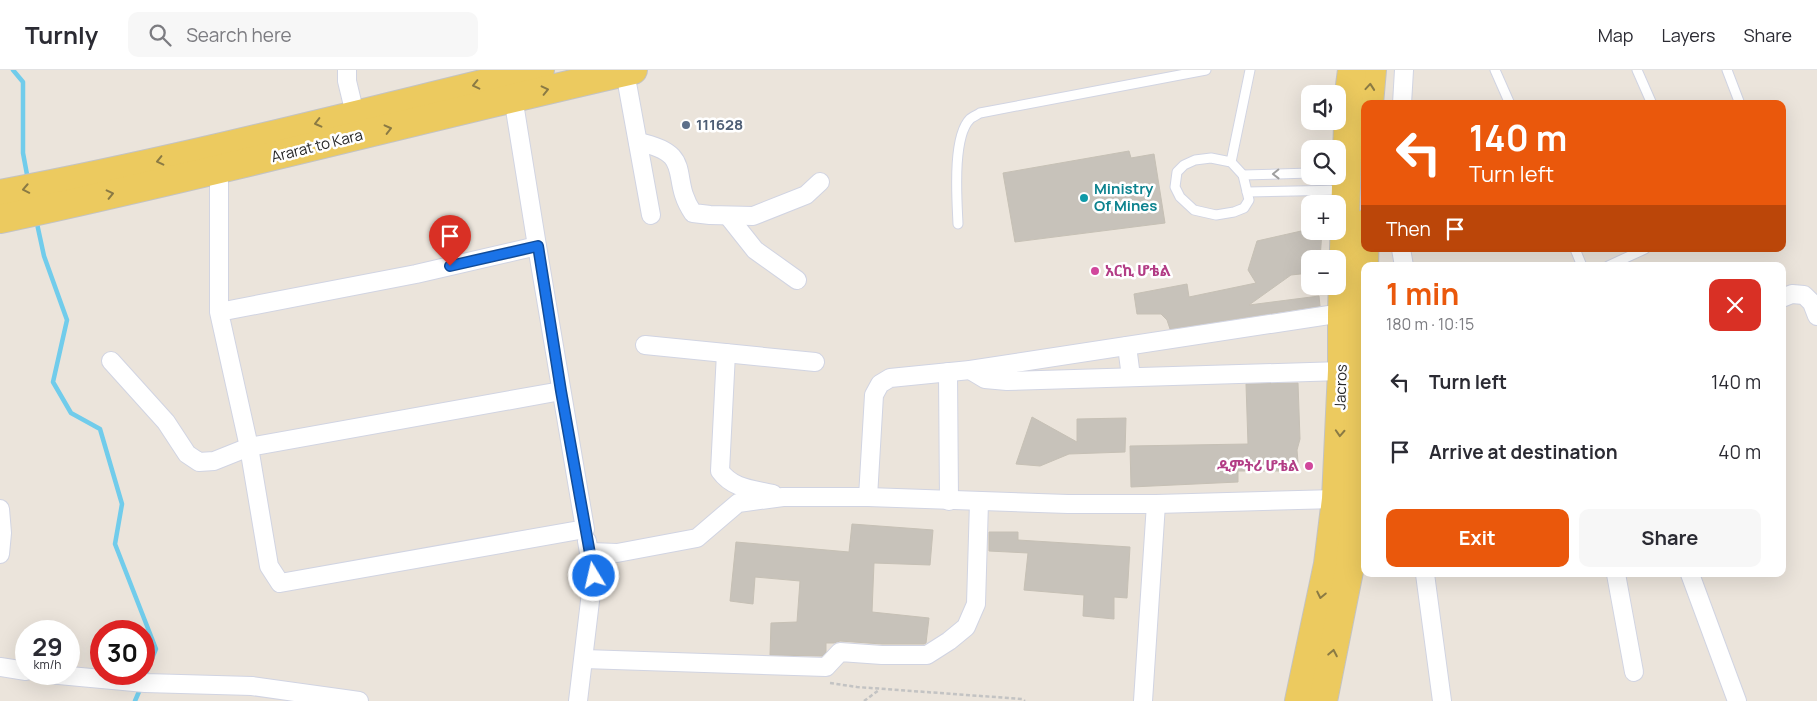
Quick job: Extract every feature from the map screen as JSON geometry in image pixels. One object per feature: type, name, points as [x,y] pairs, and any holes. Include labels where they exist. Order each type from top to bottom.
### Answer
[{"type":"main road","name":"Ararat to Kara","points":[[219,158],[355,114],[540,70]]},
{"type":"main road","name":"Jacros","points":[[1346,144],[1352,70]]},
{"type":"main road","points":[[1369,100],[1372,70]]},
{"type":"main road","name":"Ararat to Kara","points":[[11,217],[57,195],[219,158],[629,71]]},
{"type":"main road","name":"Jacros","points":[[1324,701],[1339,565],[1336,499],[1342,371],[1344,185]]},
{"type":"main road","name":"Ararat to Kara","points":[[0,194],[57,195]]},
{"type":"main road","name":"Jacros","points":[[1299,701],[1361,488]]},
{"type":"street","points":[[347,70],[347,81],[355,114]]},
{"type":"street","points":[[1402,100],[1404,70]]},
{"type":"street","points":[[629,71],[638,142],[651,215]]},
{"type":"street","points":[[513,97],[561,391],[594,576],[578,701]]},
{"type":"street","points":[[638,142],[654,145],[666,150],[672,156],[678,167],[685,200],[693,212],[710,216],[753,216],[806,194],[820,182]]},
{"type":"street","points":[[219,158],[219,312],[249,447],[269,566],[280,584],[585,528]]},
{"type":"street","points":[[728,216],[755,250],[797,280]]},
{"type":"street","points":[[219,312],[406,276],[538,246]]},
{"type":"street","points":[[1786,296],[1792,294],[1804,295],[1812,303],[1817,316]]},
{"type":"street","points":[[868,497],[874,395],[880,384],[890,378],[970,370],[1342,313]]},
{"type":"street","points":[[645,345],[815,362]]},
{"type":"street","points":[[1127,346],[1131,377]]},
{"type":"street","points":[[726,353],[720,471],[726,480],[737,486],[783,497]]},
{"type":"street","points":[[111,361],[166,422],[187,454],[199,462],[214,461],[249,447],[561,391]]},
{"type":"street","points":[[970,370],[985,379],[1007,381],[1342,371]]},
{"type":"street","points":[[948,372],[949,501]]},
{"type":"street","points":[[590,552],[617,553],[697,538],[738,503],[783,497],[868,497],[979,502],[1156,504],[1336,499]]},
{"type":"street","points":[[584,659],[826,667],[840,652],[882,655],[927,655],[966,627],[976,604],[979,502]]},
{"type":"street","points":[[1143,701],[1156,504]]},
{"type":"street","points":[[0,509],[2,533],[0,554]]},
{"type":"street","points":[[1426,577],[1442,701]]},
{"type":"street","points":[[1617,577],[1634,672]]},
{"type":"street","points":[[1691,577],[1737,701]]},
{"type":"street","points":[[0,667],[15,669]]},
{"type":"street","points":[[80,677],[146,683],[252,686],[359,701]]},
{"type":"lane","points":[[958,224],[957,168],[962,133],[969,120],[980,113],[1206,70]]},
{"type":"lane","points":[[1231,162],[1250,70]]},
{"type":"lane","points":[[1495,70],[1508,100]]},
{"type":"lane","points":[[1637,70],[1650,100]]},
{"type":"lane","points":[[1726,70],[1738,100]]},
{"type":"lane","points":[[1211,158],[1231,162],[1243,175],[1249,200],[1244,208],[1216,215],[1194,210],[1180,197],[1175,187],[1177,172],[1184,165],[1195,160],[1211,158]]},
{"type":"lane","points":[[1243,175],[1301,173]]},
{"type":"lane","points":[[1247,192],[1301,184]]},
{"type":"lane","points":[[1617,262],[1638,252]]},
{"type":"path","points":[[799,666],[816,680],[857,687],[1025,701]]},
{"type":"path","points":[[864,701],[880,689]]},
{"type":"building","name":"Ministry Of Mines","points":[[1129,151],[1131,158],[1154,154],[1165,223],[1015,242],[1003,173]]},
{"type":"building","points":[[1301,231],[1301,240],[1321,240],[1321,250],[1301,250],[1301,274],[1291,275],[1249,305],[1319,296],[1320,306],[1170,329],[1167,320],[1161,314],[1137,314],[1134,294],[1187,284],[1189,297],[1256,283],[1248,270],[1257,241]]},
{"type":"building","points":[[1298,383],[1300,439],[1297,450],[1298,462],[1294,471],[1238,471],[1238,482],[1131,487],[1130,446],[1248,444],[1246,384]]},
{"type":"building","points":[[1032,417],[1077,442],[1077,419],[1126,418],[1125,452],[1069,454],[1040,466],[1016,464]]},
{"type":"building","points":[[852,524],[933,530],[930,565],[874,563],[872,612],[929,618],[926,643],[882,644],[840,641],[826,643],[826,652],[822,656],[770,655],[771,623],[797,622],[800,581],[755,577],[753,604],[730,601],[736,542],[849,552]]},
{"type":"building","points":[[989,532],[1018,532],[1018,540],[1130,547],[1127,598],[1114,597],[1114,619],[1083,616],[1084,595],[1024,590],[1028,553],[989,551]]},
{"type":"waterway","points":[[13,70],[23,82],[23,153],[28,180]]},
{"type":"waterway","points":[[36,219],[44,256],[67,320],[53,382],[71,413],[100,429],[122,504],[115,544],[145,620]]},
{"type":"waterway","points":[[155,646],[155,651]]},
{"type":"waterway","points":[[135,701],[141,687]]},
{"type":"place","name":"111628","points":[[686,125]]},
{"type":"place","name":"Ministry Of Mines","points":[[1084,198]]},
{"type":"place","name":"አርኪ ሆቴል","points":[[1095,271]]},
{"type":"place","name":"ዲምትሪ ሆቴል","points":[[1309,466]]},
{"type":"route","points":[[450,266],[538,246],[581,509],[594,576]]}]
